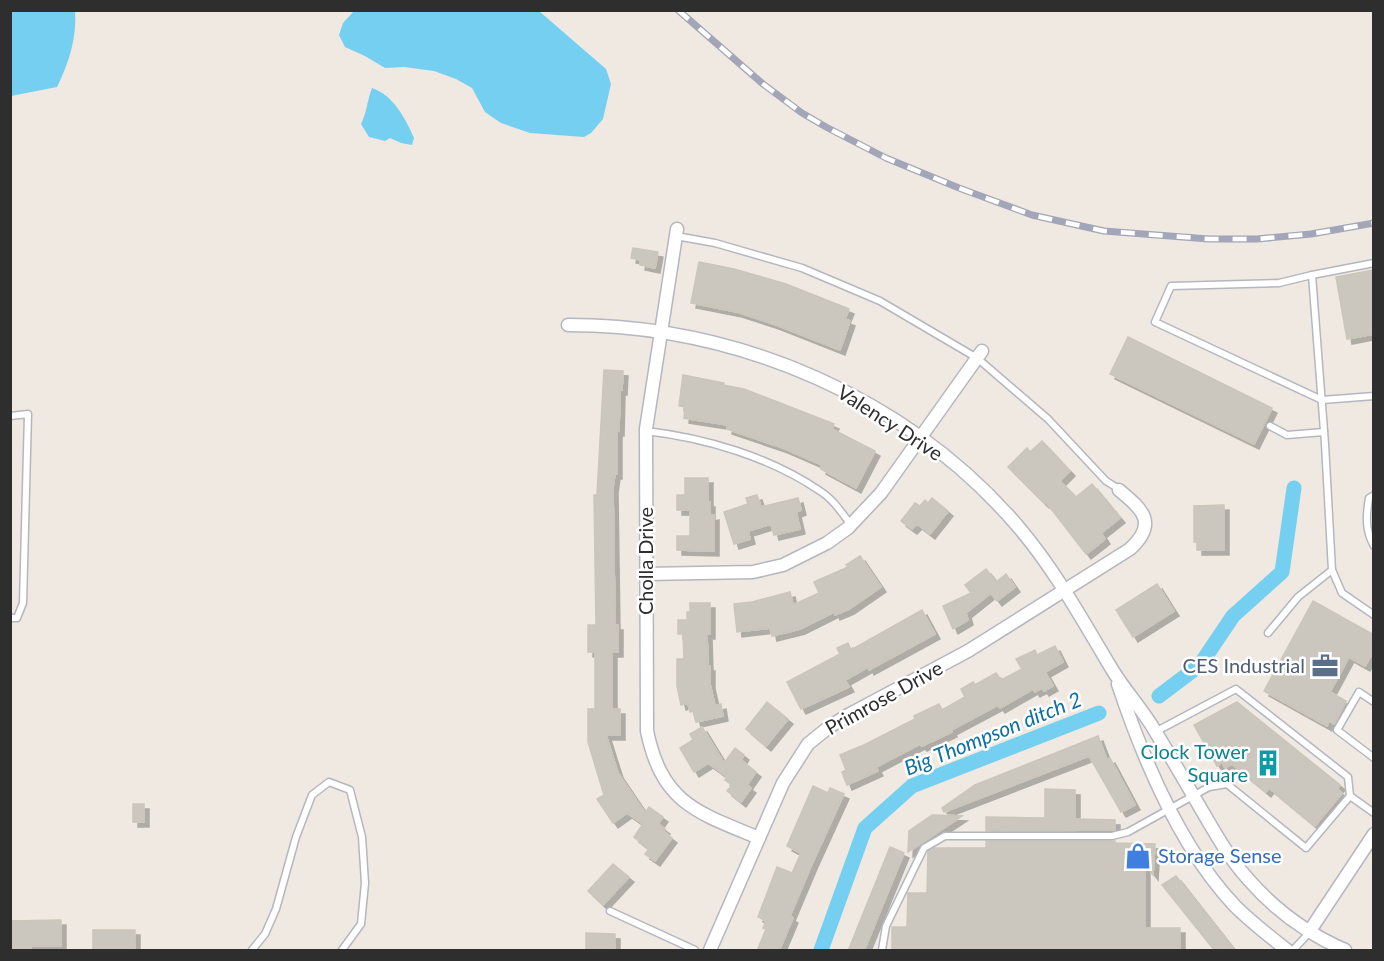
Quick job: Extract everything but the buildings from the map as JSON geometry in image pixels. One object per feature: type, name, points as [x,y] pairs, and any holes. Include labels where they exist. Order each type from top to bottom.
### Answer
[{"type":"street","name":"Cholla Drive","points":[[677,232],[646,431],[647,731],[656,765],[670,788],[689,805],[759,838]]},
{"type":"street","name":"Valency Drive","points":[[568,325],[631,327],[661,332],[725,345],[793,368],[851,394],[919,437],[954,465],[1007,515],[1066,590],[1115,675],[1145,714],[1217,836],[1246,878],[1310,932],[1345,951]]},
{"type":"street","points":[[646,574],[736,574],[771,568],[814,551],[851,525],[880,494],[979,354]]},
{"type":"street","name":"Primrose Drive","points":[[710,951],[783,783],[808,744],[829,727],[968,651],[1130,549],[1141,540],[1146,530],[1145,520],[1140,510],[1119,490]]},
{"type":"street","name":"Valency Drive","points":[[1115,675],[1130,722],[1169,808],[1201,864],[1251,922],[1287,951]]},
{"type":"street","points":[[1310,932],[1374,834]]},
{"type":"lane","points":[[677,232],[802,268],[880,301],[979,354],[1048,420],[1106,481],[1119,490]]},
{"type":"lane","points":[[1374,263],[1279,283],[1171,286],[1155,322],[1322,400],[1374,396]]},
{"type":"lane","points":[[1312,275],[1332,570],[1342,593],[1374,615]]},
{"type":"lane","points":[[10,416],[28,414],[23,603],[17,618],[10,618]]},
{"type":"lane","points":[[1270,426],[1287,435],[1324,432]]},
{"type":"lane","points":[[646,431],[706,442],[747,455],[792,475],[822,492],[851,525]]},
{"type":"lane","points":[[1374,495],[1369,498],[1366,517],[1367,535],[1374,546]]},
{"type":"lane","points":[[1268,633],[1298,597],[1332,570]]},
{"type":"lane","points":[[882,951],[886,926],[924,848],[945,837],[1112,837],[1128,832],[1209,787],[1227,784],[1306,848],[1350,796],[1348,777],[1236,688],[1155,732]]},
{"type":"lane","points":[[1374,702],[1359,692],[1336,730],[1374,758]]},
{"type":"lane","points":[[252,951],[265,934],[276,909],[296,837],[312,795],[329,782],[350,790],[362,837],[365,883],[361,924],[342,951]]},
{"type":"lane","points":[[1350,796],[1374,813]]},
{"type":"lane","points":[[610,911],[695,951]]},
{"type":"lane","points":[[1293,951],[1310,932]]},
{"type":"water","points":[[11,10],[75,11],[75,31],[71,50],[57,87],[11,96]]},
{"type":"water","points":[[354,11],[539,11],[606,69],[611,84],[603,119],[591,133],[584,137],[530,133],[501,123],[485,112],[472,88],[456,79],[434,71],[404,67],[385,68],[345,47],[339,35],[343,23]]},
{"type":"water","points":[[372,88],[380,91],[398,108],[414,138],[412,145],[390,138],[385,141],[369,137],[361,124]]},
{"type":"waterway","name":"Big Thompson ditch 2","points":[[1159,696],[1200,665],[1233,616],[1282,572],[1294,488]]},
{"type":"waterway","name":"Big Thompson ditch 2","points":[[821,950],[865,828],[912,786],[1099,713]]},
{"type":"railway","points":[[678,10],[763,84],[802,113],[826,127],[886,158],[1032,215],[1104,231],[1209,239],[1257,239],[1311,234],[1374,223]]},
{"type":"place","name":"CES Industrial","points":[[1325,666]]},
{"type":"place","name":"Clock Tower Square","points":[[1268,763]]},
{"type":"place","name":"Storage Sense","points":[[1138,856]]}]
